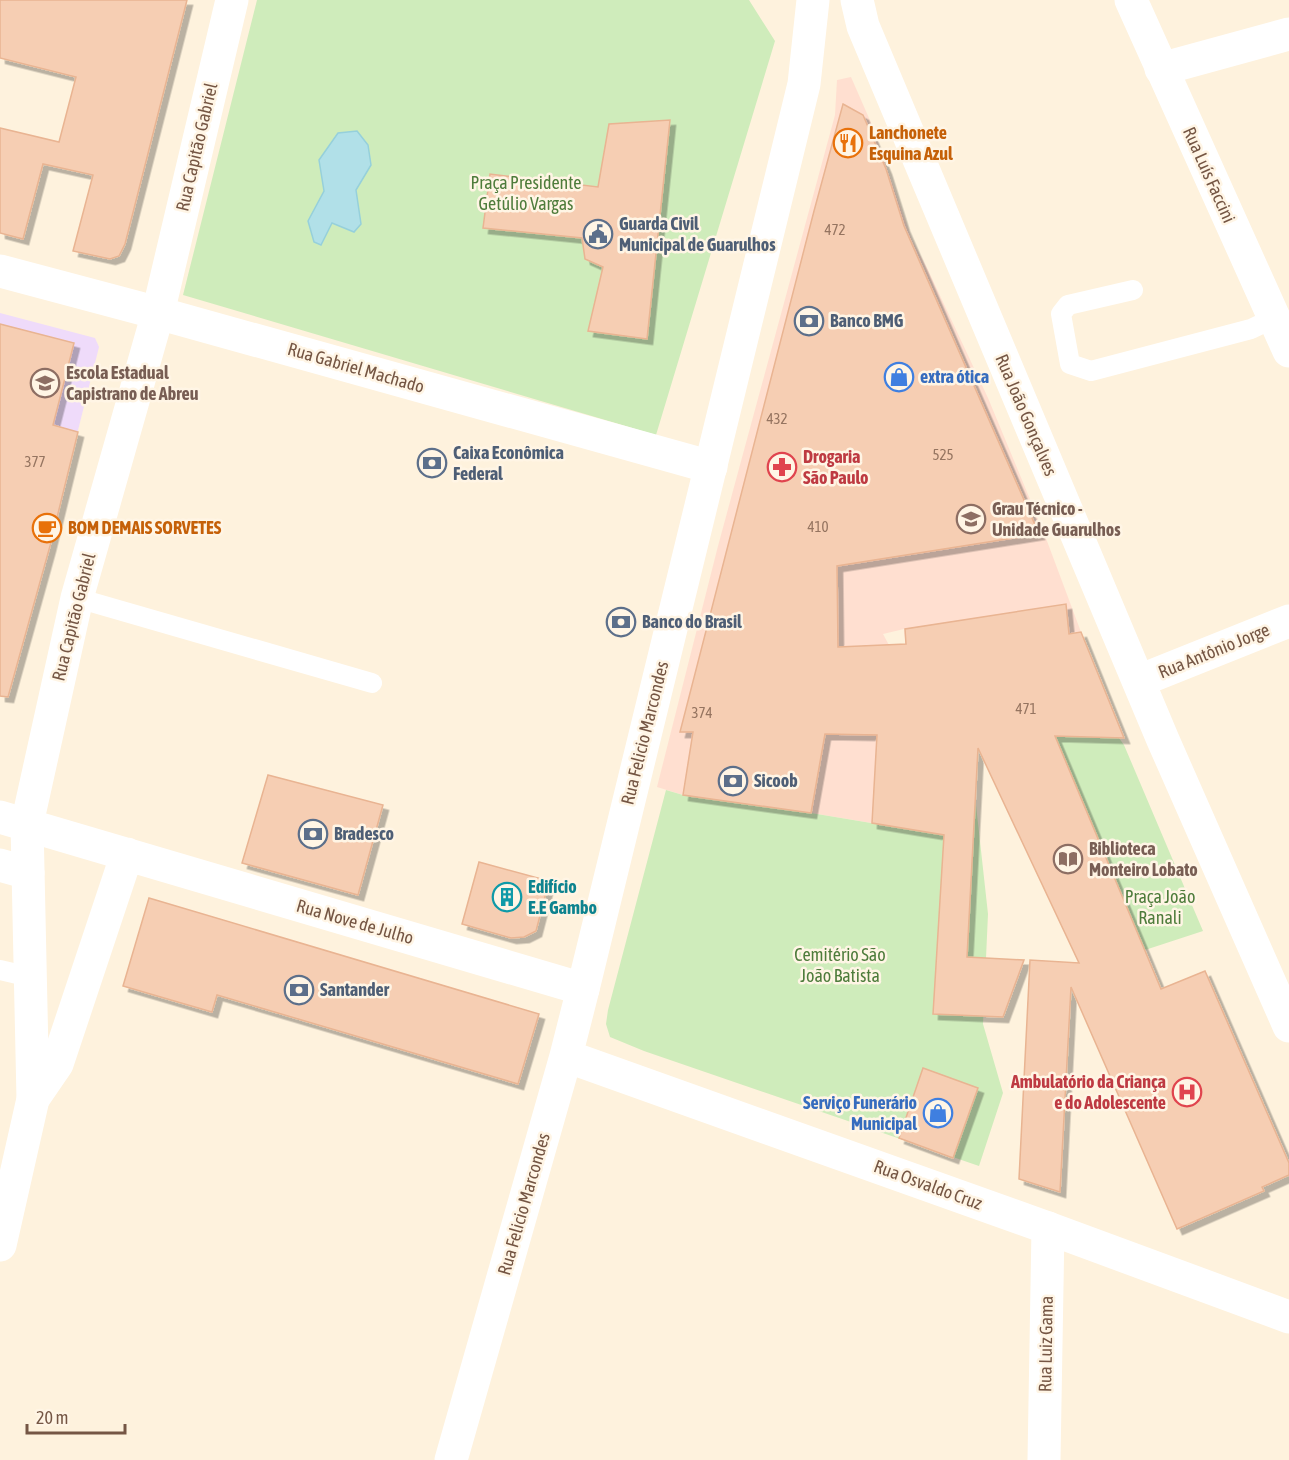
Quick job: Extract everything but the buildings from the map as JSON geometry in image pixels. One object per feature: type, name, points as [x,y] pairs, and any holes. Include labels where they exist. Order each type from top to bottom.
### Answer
[{"type":"street","name":"Rua Capitão Gabriel","points":[[0,1245],[33,1099],[15,973],[13,820],[158,313],[232,0]]},
{"type":"street","points":[[791,0],[809,32]]},
{"type":"street","name":"Rua Felicio Marcondes","points":[[452,1460],[583,989],[804,84],[813,0]]},
{"type":"street","name":"Rua João Gonçalves","points":[[857,0],[863,26],[1139,681],[1289,1026]]},
{"type":"street","name":"Rua Luís Faccini","points":[[1131,0],[1289,351]]},
{"type":"street","points":[[1161,69],[1289,34]]},
{"type":"street","name":"Rua Gabriel Machado","points":[[0,271],[711,466]]},
{"type":"street","name":"Rua Antônio Jorge","points":[[1139,681],[1289,621]]},
{"type":"street","name":"Rua Nove de Julho","points":[[13,820],[583,989]]},
{"type":"street","points":[[33,1099],[57,1064],[127,854]]},
{"type":"street","name":"Rua Osvaldo Cruz","points":[[566,1056],[1048,1228],[1289,1317]]},
{"type":"street","name":"Rua Luiz Gama","points":[[1044,1460],[1048,1228]]},
{"type":"lane","points":[[1133,290],[1068,305],[1061,314],[1070,364],[1090,371],[1251,329],[1274,318]]},
{"type":"lane","points":[[77,598],[372,683]]},
{"type":"shaded area","points":[[851,77],[872,125],[912,240],[988,398],[1044,533],[1081,632],[906,654],[904,629],[883,634],[921,705],[944,835],[683,795],[657,787],[718,546],[835,115],[837,80]]},
{"type":"shaded area","name":"Escola Estadual Capistrano de Abreu","points":[[0,313],[95,338],[99,347],[74,446],[0,427]]},
{"type":"green space","name":"Praça Presidente Getúlio Vargas","points":[[257,0],[749,0],[775,41],[656,435],[183,295]]},
{"type":"green space","name":"Praça João Ranali","points":[[1055,736],[1119,738],[1203,931],[1145,950]]},
{"type":"green space","name":"Cemitério São João Batista","points":[[666,790],[683,795],[943,835],[975,796],[988,914],[983,1024],[1003,1093],[979,1166],[644,1051],[610,1037],[606,1024],[608,1010]]},
{"type":"water","points":[[357,131],[368,145],[371,165],[356,190],[361,224],[354,232],[332,223],[321,245],[314,242],[308,221],[324,191],[319,160],[338,133]]},
{"type":"place","name":"Lanchonete Esquina Azul","points":[[848,143]]},
{"type":"place","name":"Guarda Civil Municipal de Guarulhos","points":[[598,234]]},
{"type":"place","name":"Banco BMG","points":[[809,321]]},
{"type":"place","name":"extra ótica","points":[[899,377]]},
{"type":"place","name":"Escola Estadual Capistrano de Abreu","points":[[45,383]]},
{"type":"place","name":"Caixa Econômica Federal","points":[[432,463]]},
{"type":"place","name":"Drogaria São Paulo","points":[[782,467]]},
{"type":"place","name":"Grau Técnico - Unidade Guarulhos","points":[[971,519]]},
{"type":"place","name":"BOM DEMAIS SORVETES","points":[[47,528]]},
{"type":"place","name":"Banco do Brasil","points":[[621,622]]},
{"type":"place","name":"Sicoob","points":[[733,781]]},
{"type":"place","name":"Bradesco","points":[[313,834]]},
{"type":"place","name":"Biblioteca Monteiro Lobato","points":[[1068,859]]},
{"type":"place","name":"Edifício E.E Gambo","points":[[507,897]]},
{"type":"place","name":"Santander","points":[[299,990]]},
{"type":"place","name":"Ambulatório da Criança e do Adolescente","points":[[1187,1092]]},
{"type":"place","name":"Serviço Funerário Municipal","points":[[938,1113]]}]
